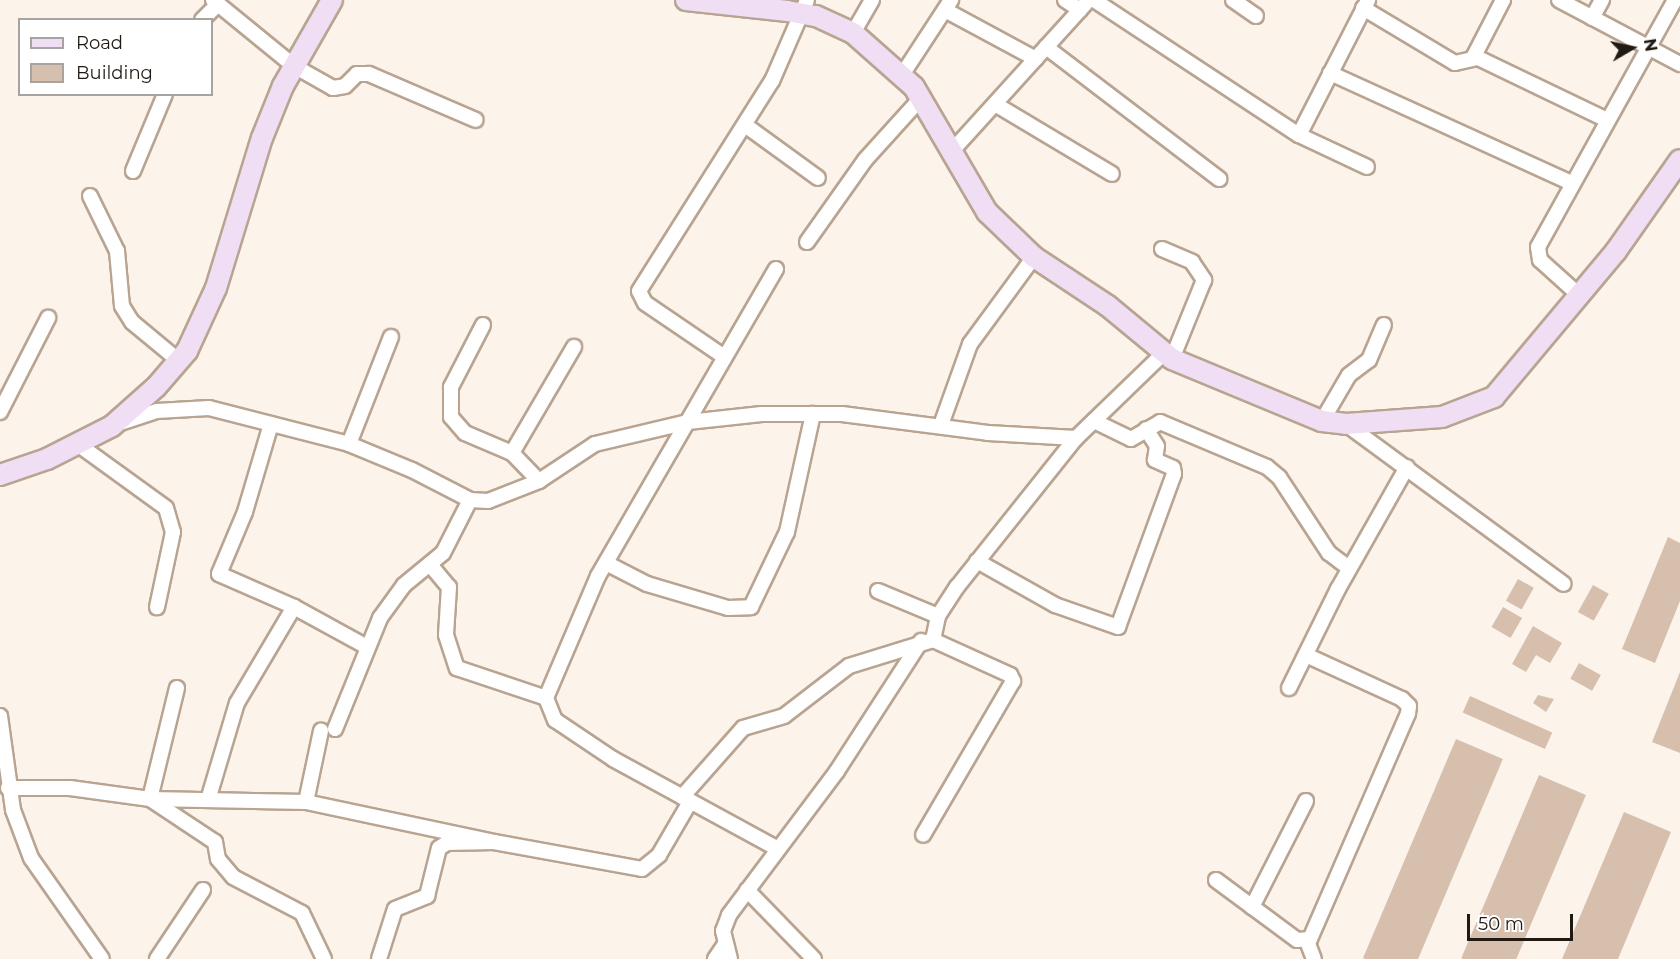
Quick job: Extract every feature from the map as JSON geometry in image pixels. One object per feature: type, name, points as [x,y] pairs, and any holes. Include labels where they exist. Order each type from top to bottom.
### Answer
[{"type":"main road","points":[[0,475],[79,445],[112,426],[179,361],[212,299],[261,138],[294,66],[332,0]]},
{"type":"main road","points":[[692,0],[805,7],[853,33],[902,75],[922,97],[951,152],[987,212],[1034,257],[1108,306],[1168,356],[1322,421],[1346,424],[1442,417],[1494,397],[1580,296],[1680,161]]},
{"type":"street","points":[[853,33],[872,0]]},
{"type":"street","points":[[951,152],[1084,5],[1065,0]]},
{"type":"street","points":[[1094,0],[1299,135],[1367,167]]},
{"type":"street","points":[[1233,0],[1256,15]]},
{"type":"street","points":[[1476,58],[1474,51],[1503,0]]},
{"type":"street","points":[[1559,0],[1680,64]]},
{"type":"street","points":[[1592,18],[1602,0]]},
{"type":"street","points":[[1580,296],[1540,260],[1537,251],[1571,183],[1675,0]]},
{"type":"street","points":[[203,18],[215,2],[294,66],[333,88],[345,86],[357,74],[369,74],[476,120]]},
{"type":"street","points":[[1299,135],[1366,4],[1455,63],[1476,58],[1607,120]]},
{"type":"street","points":[[902,75],[948,5],[1036,59]]},
{"type":"street","points":[[723,356],[645,303],[639,291],[772,81],[805,7]]},
{"type":"street","points":[[1046,47],[1220,179]]},
{"type":"street","points":[[1330,72],[1571,183]]},
{"type":"street","points":[[133,171],[164,96]]},
{"type":"street","points":[[807,242],[865,160],[922,97]]},
{"type":"street","points":[[995,104],[1112,174]]},
{"type":"street","points":[[745,125],[818,178]]},
{"type":"street","points":[[90,196],[117,251],[122,306],[132,322],[179,361]]},
{"type":"street","points":[[715,959],[725,944],[729,915],[837,771],[927,641],[938,615],[977,561],[1076,438],[1168,356],[1204,280],[1192,262],[1162,249]]},
{"type":"street","points":[[941,425],[970,344],[1034,257]]},
{"type":"street","points":[[776,269],[723,356],[688,422],[606,563],[546,698],[555,720],[613,759],[778,849]]},
{"type":"street","points":[[0,412],[48,318]]},
{"type":"street","points":[[483,325],[452,387],[451,417],[465,433],[512,453],[539,481]]},
{"type":"street","points":[[1322,421],[1349,375],[1369,360],[1384,325]]},
{"type":"street","points":[[349,444],[391,338]]},
{"type":"street","points":[[512,453],[574,347]]},
{"type":"street","points":[[112,426],[157,411],[209,408],[349,444],[470,500],[504,497],[539,481],[594,444],[688,422],[813,414],[1076,438]]},
{"type":"street","points":[[606,563],[667,590],[728,608],[751,607],[787,532],[813,414]]},
{"type":"street","points":[[1094,421],[1129,439],[1160,422],[1274,471],[1329,553],[1349,568]]},
{"type":"street","points":[[271,424],[245,512],[219,574],[294,607],[367,647]]},
{"type":"street","points":[[1346,424],[1564,584]]},
{"type":"street","points":[[977,561],[1055,605],[1118,627],[1173,482],[1174,470],[1155,460],[1156,446],[1146,429]]},
{"type":"street","points":[[79,445],[166,508],[172,532],[157,607]]},
{"type":"street","points":[[1289,688],[1349,568],[1407,467]]},
{"type":"street","points":[[306,802],[328,730],[380,618],[404,585],[432,567],[470,500]]},
{"type":"street","points":[[432,567],[449,587],[446,635],[457,668],[546,698]]},
{"type":"street","points":[[878,591],[938,615]]},
{"type":"street","points":[[208,800],[237,703],[294,607]]},
{"type":"street","points":[[8,788],[70,788],[150,799],[306,802],[494,842],[642,869],[659,855],[686,799],[743,728],[784,716],[849,666],[927,641],[1010,675],[1013,681],[923,835]]},
{"type":"street","points":[[1306,655],[1402,699],[1409,709],[1338,883],[1307,941],[1314,959]]},
{"type":"street","points":[[150,799],[177,688]]},
{"type":"street","points":[[0,716],[8,788],[6,810],[46,886],[102,959]]},
{"type":"street","points":[[150,799],[215,842],[218,859],[233,877],[302,913],[324,959]]},
{"type":"street","points":[[1252,907],[1306,801]]},
{"type":"street","points":[[379,959],[395,909],[429,893],[439,848],[457,840],[494,842]]},
{"type":"street","points":[[1216,880],[1297,940],[1307,941]]},
{"type":"street","points":[[158,959],[203,890]]},
{"type":"street","points":[[747,890],[814,959]]},
{"type":"street","points":[[725,944],[730,959]]},
{"type":"building","points":[[1668,537],[1680,543],[1680,601],[1655,663],[1622,649]]},
{"type":"building","points":[[1518,579],[1534,588],[1522,610],[1506,601]]},
{"type":"building","points":[[1593,585],[1609,594],[1594,621],[1578,612]]},
{"type":"building","points":[[1503,607],[1522,618],[1511,638],[1492,627]]},
{"type":"building","points":[[1533,626],[1562,643],[1550,663],[1536,655],[1526,672],[1512,664]]},
{"type":"building","points":[[1579,663],[1601,675],[1592,691],[1570,679]]},
{"type":"building","points":[[1680,672],[1680,753],[1652,742]]},
{"type":"building","points":[[1538,695],[1554,699],[1546,712],[1533,703]]},
{"type":"building","points":[[1470,696],[1552,733],[1545,749],[1463,712]]},
{"type":"building","points":[[1456,739],[1503,759],[1418,959],[1363,958]]},
{"type":"building","points":[[1539,775],[1586,795],[1516,959],[1461,958]]},
{"type":"building","points":[[1624,812],[1671,832],[1618,959],[1562,959]]}]
